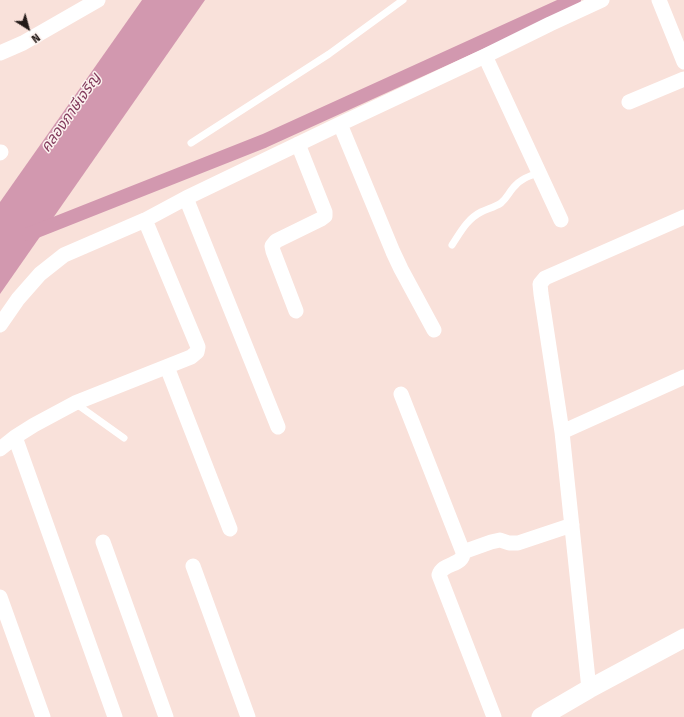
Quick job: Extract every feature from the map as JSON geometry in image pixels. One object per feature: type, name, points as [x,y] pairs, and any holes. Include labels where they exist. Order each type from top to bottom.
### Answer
[{"type":"street","points":[[0,53],[23,43],[98,0]]},
{"type":"street","points":[[0,325],[18,298],[40,274],[64,255],[145,220],[186,198],[298,144],[602,0]]},
{"type":"street","points":[[659,0],[684,62]]},
{"type":"street","points":[[485,56],[561,220]]},
{"type":"street","points":[[629,102],[684,79]]},
{"type":"street","points":[[340,124],[393,252],[434,330]]},
{"type":"street","points":[[296,311],[272,246],[276,241],[325,216],[325,212],[298,144]]},
{"type":"street","points":[[186,198],[278,427]]},
{"type":"street","points":[[589,689],[562,432],[540,284],[546,278],[684,217]]},
{"type":"street","points":[[0,449],[34,425],[75,403],[191,357],[197,352],[198,347],[145,220]]},
{"type":"street","points":[[167,367],[230,529]]},
{"type":"street","points":[[562,432],[684,377]]},
{"type":"street","points":[[402,394],[463,552],[463,557],[461,560],[443,568],[440,571],[440,575],[494,717]]},
{"type":"street","points":[[15,437],[115,717]]},
{"type":"street","points":[[463,552],[500,540],[509,543],[518,543],[572,525]]},
{"type":"street","points":[[103,542],[166,717]]},
{"type":"street","points":[[193,566],[248,717]]},
{"type":"street","points":[[0,597],[43,717]]},
{"type":"street","points":[[541,717],[589,689],[684,638]]},
{"type":"lane","points":[[191,142],[329,54],[403,0]]},
{"type":"lane","points":[[452,245],[473,217],[480,212],[500,204],[508,197],[512,189],[521,180],[539,173]]},
{"type":"lane","points":[[75,403],[124,438]]},
{"type":"water","name":"คลองภาษีเจริญ","points":[[142,0],[205,0],[0,294],[0,202]]},
{"type":"waterway","points":[[29,234],[264,141],[574,0]]}]
